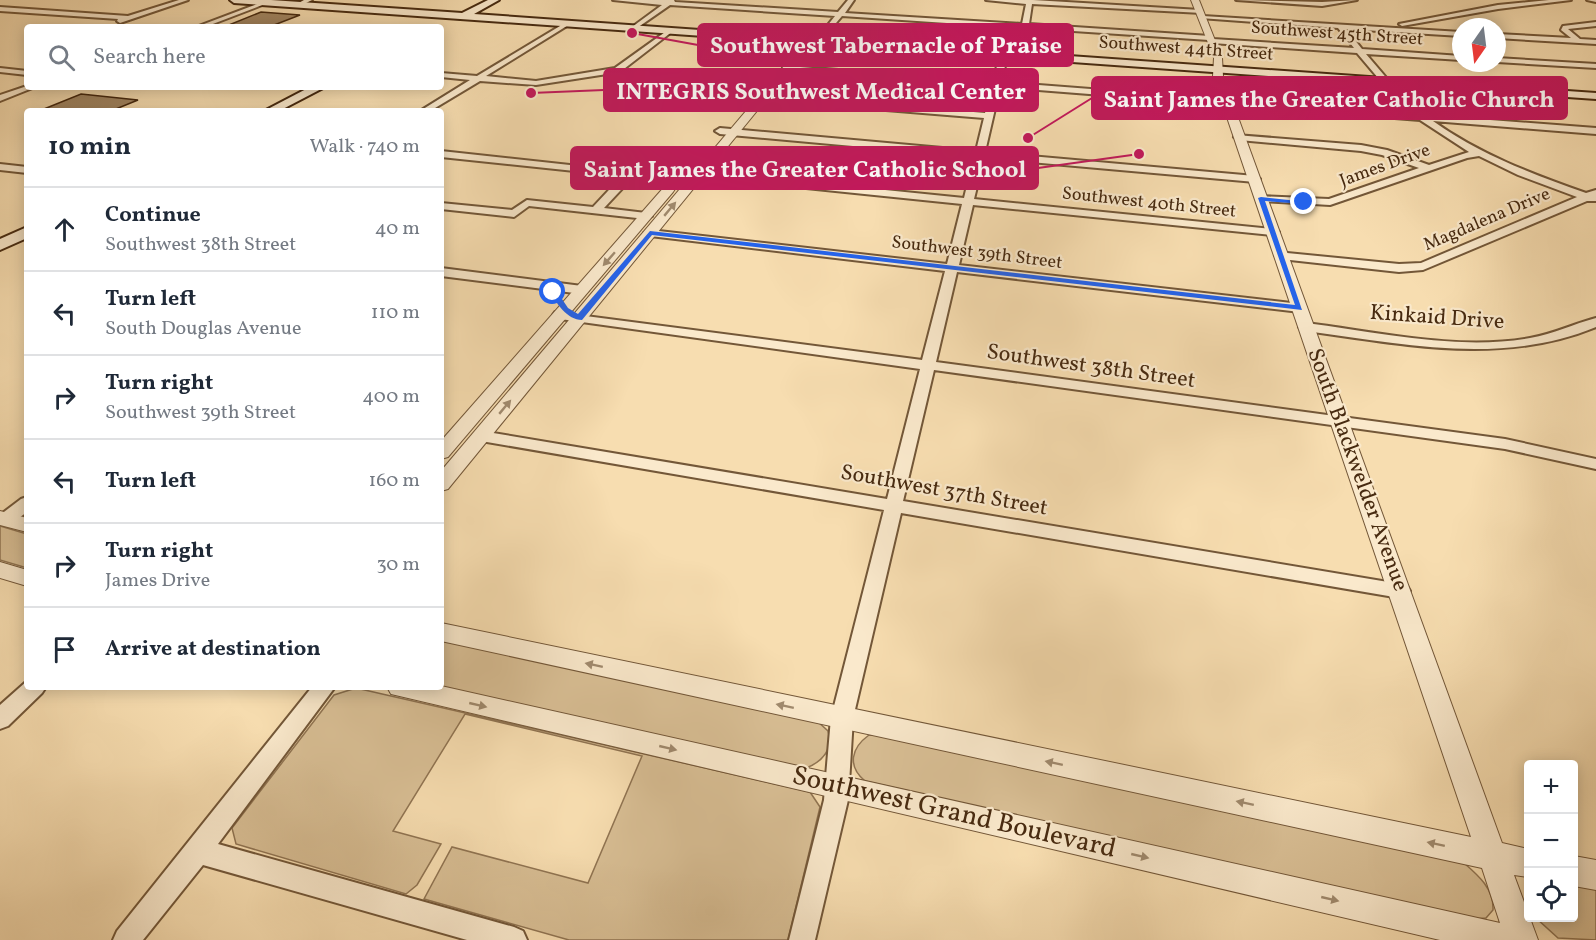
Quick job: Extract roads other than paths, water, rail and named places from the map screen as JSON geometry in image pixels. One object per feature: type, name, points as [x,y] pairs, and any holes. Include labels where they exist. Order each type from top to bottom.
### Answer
[{"type":"main road","points":[[234,0],[810,41]]},
{"type":"main road","points":[[444,26],[495,0]]},
{"type":"main road","name":"Southwest 44th Street","points":[[810,41],[831,45],[989,57],[1000,62],[1020,56],[1596,96]]},
{"type":"main road","points":[[276,108],[313,90]]},
{"type":"main road","points":[[1,244],[24,233]]},
{"type":"street","points":[[112,24],[185,0]]},
{"type":"street","points":[[298,4],[309,0]]},
{"type":"street","name":"Southwest 45th Street","points":[[616,0],[1452,56]]},
{"type":"street","points":[[444,450],[646,216],[810,41],[840,15],[851,0]]},
{"type":"street","points":[[989,0],[1199,10],[1340,26],[1452,33]]},
{"type":"street","points":[[1239,0],[1306,4],[1354,0]]},
{"type":"street","points":[[1381,29],[1498,7],[1568,0]]},
{"type":"street","points":[[1590,0],[1596,0]]},
{"type":"street","points":[[1020,56],[1030,1]]},
{"type":"street","points":[[207,24],[267,2]]},
{"type":"street","points":[[633,28],[671,2]]},
{"type":"street","points":[[0,9],[128,18]]},
{"type":"street","name":"South Blackwelder Avenue","points":[[1199,10],[1220,64],[1218,76],[1239,137],[1522,940]]},
{"type":"street","points":[[429,108],[567,24]]},
{"type":"street","points":[[1596,24],[1565,27],[1564,30],[1596,53]]},
{"type":"street","points":[[1340,26],[1406,104],[1423,117],[1483,153],[1535,177],[1593,197]]},
{"type":"street","points":[[444,75],[537,83],[617,70],[670,31]]},
{"type":"street","points":[[1506,37],[1596,42]]},
{"type":"street","points":[[444,480],[699,174],[728,131],[763,97],[810,41]]},
{"type":"street","points":[[1506,61],[1596,66]]},
{"type":"street","points":[[802,940],[838,787],[842,718],[981,154],[1000,62]]},
{"type":"street","points":[[787,68],[1596,131]]},
{"type":"street","points":[[0,70],[24,73]]},
{"type":"street","points":[[0,98],[24,89]]},
{"type":"street","points":[[763,97],[989,116]]},
{"type":"street","points":[[728,131],[1255,179]]},
{"type":"street","points":[[1239,137],[1366,148],[1429,168]]},
{"type":"street","points":[[444,145],[563,158]]},
{"type":"street","name":"James Drive","points":[[1261,198],[1330,202],[1466,154],[1483,153]]},
{"type":"street","points":[[444,154],[630,174],[596,210]]},
{"type":"street","points":[[0,167],[24,170]]},
{"type":"street","name":"Southwest 40th Street","points":[[699,174],[1273,232]]},
{"type":"street","name":"Magdalena Drive","points":[[1281,255],[1399,268],[1423,266],[1593,197]]},
{"type":"street","points":[[444,206],[514,214],[527,203],[646,216]]},
{"type":"street","name":"Southwest 39th Street","points":[[650,233],[1300,308]]},
{"type":"street","points":[[444,272],[582,290]]},
{"type":"street","points":[[542,286],[559,297],[563,312]]},
{"type":"street","name":"Southwest 38th Street","points":[[563,312],[579,318],[1529,448],[1596,464]]},
{"type":"street","name":"Kinkaid Drive","points":[[1306,327],[1491,346],[1552,340],[1571,334],[1596,321]]},
{"type":"street","name":"Southwest 37th Street","points":[[481,436],[1400,591]]},
{"type":"street","points":[[3,518],[24,505]]},
{"type":"street","points":[[3,518],[24,524]]},
{"type":"street","points":[[0,570],[24,577]]},
{"type":"street","points":[[444,633],[1524,862]]},
{"type":"street","points":[[0,719],[32,690]]},
{"type":"street","points":[[126,940],[198,851],[322,690]]},
{"type":"street","name":"Southwest Grand Boulevard","points":[[413,690],[1508,940]]},
{"type":"street","points":[[198,851],[514,940]]},
{"type":"street","points":[[1578,872],[1596,875]]},
{"type":"place","name":"Southwest Tabernacle of Praise","points":[[632,33]]},
{"type":"place","name":"INTEGRIS Southwest Medical Center","points":[[531,93]]},
{"type":"place","name":"Saint James the Greater Catholic Church","points":[[1028,138]]},
{"type":"place","name":"Saint James the Greater Catholic School","points":[[1139,154]]}]
